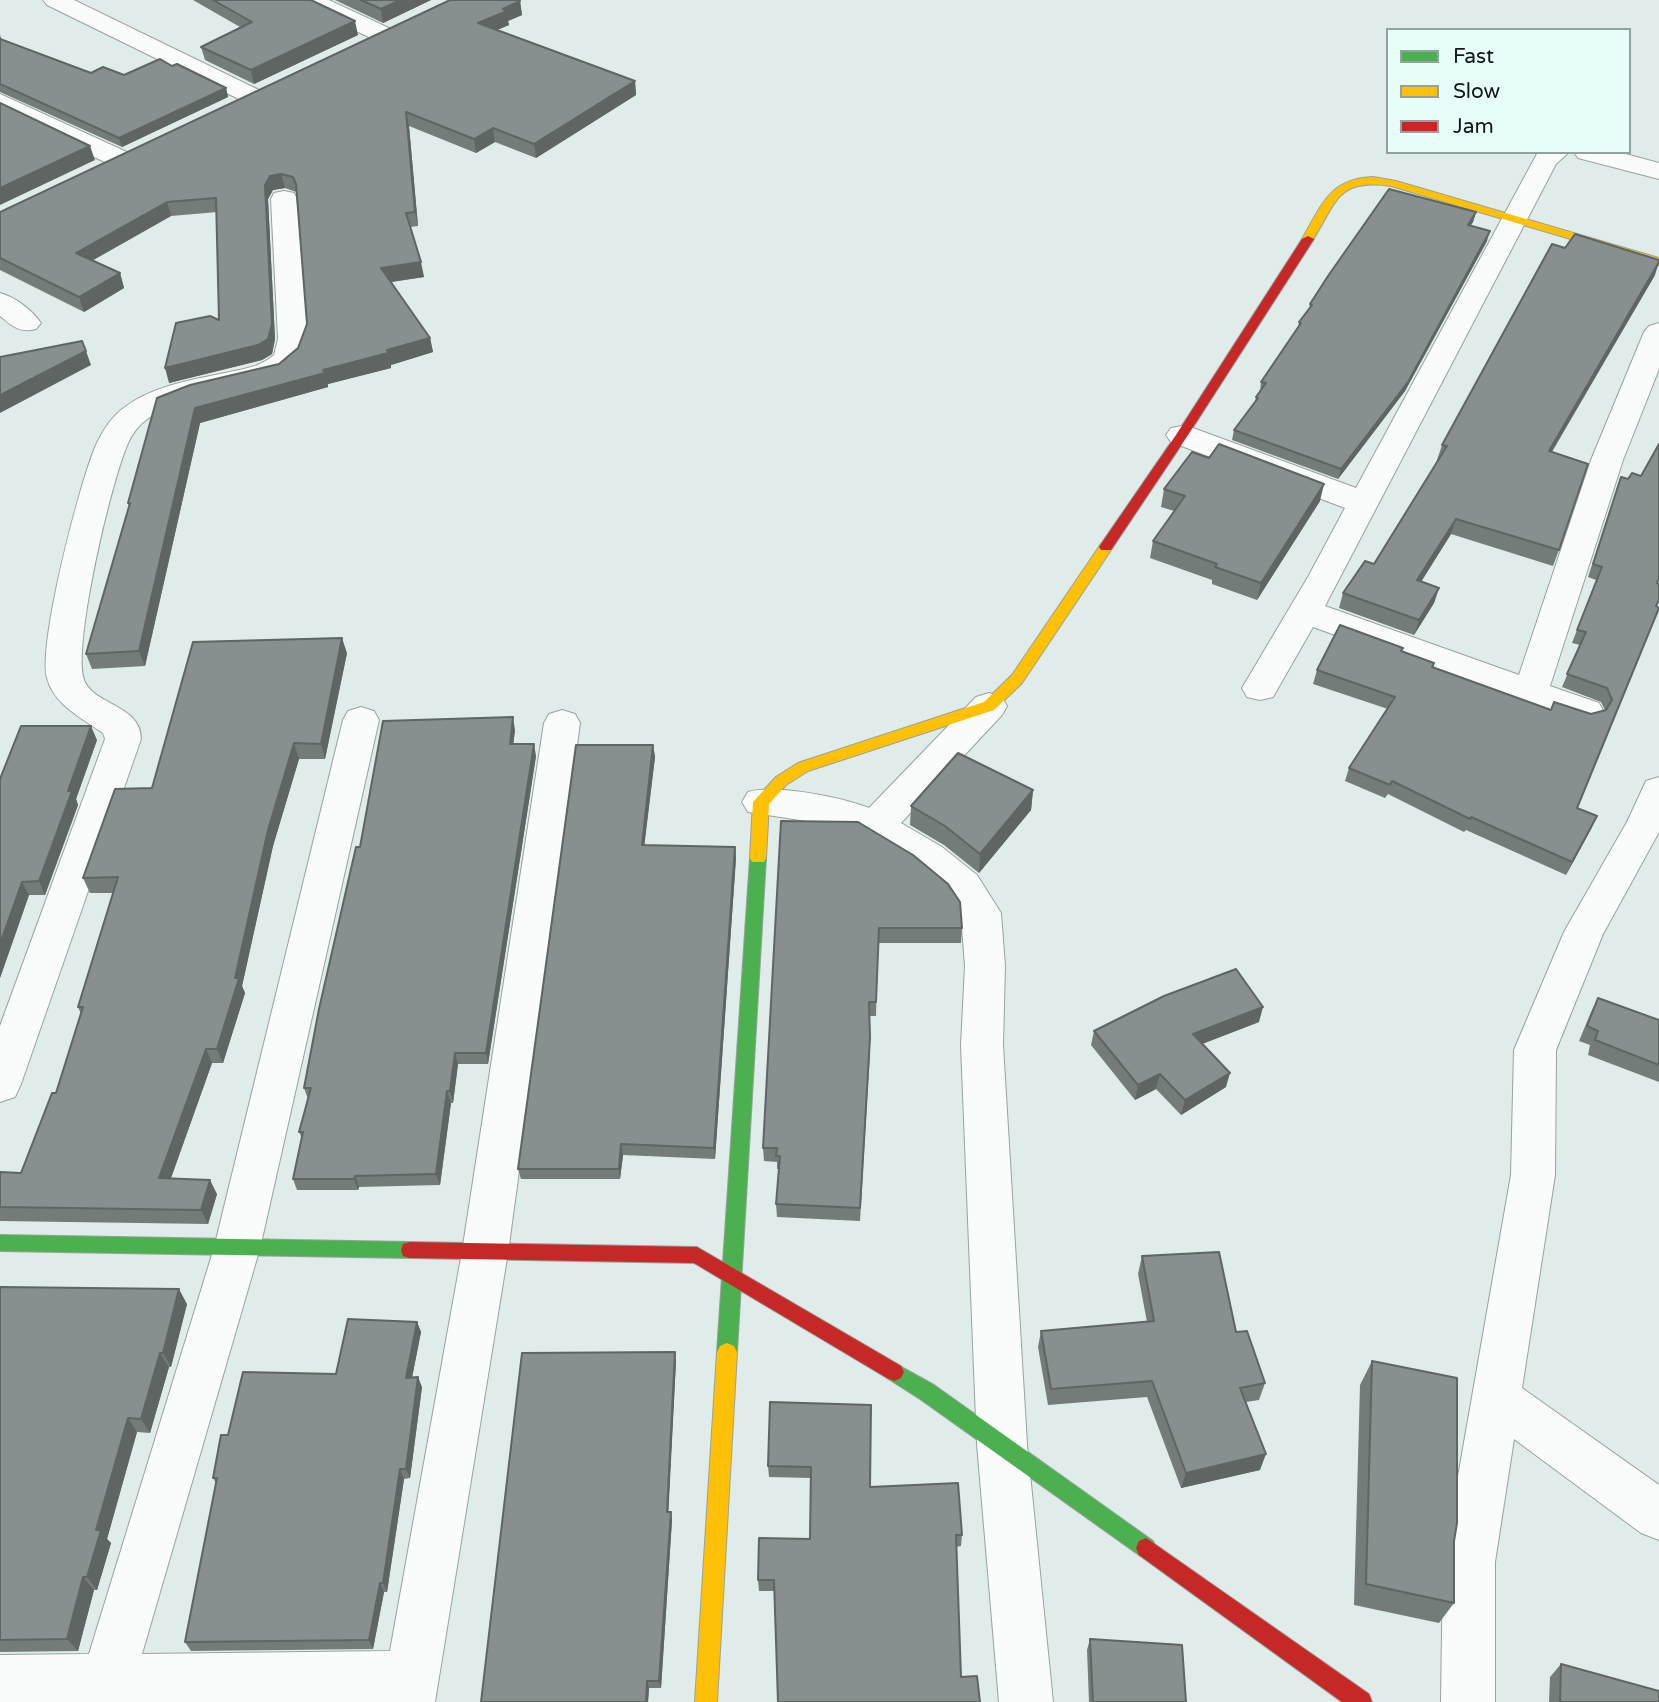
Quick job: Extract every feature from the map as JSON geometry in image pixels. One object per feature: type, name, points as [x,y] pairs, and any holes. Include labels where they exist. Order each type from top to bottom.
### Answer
[{"type":"street","points":[[55,0],[254,97]]},
{"type":"street","points":[[310,0],[384,35]]},
{"type":"street","points":[[361,47],[408,24]]},
{"type":"street","points":[[231,108],[278,86]]},
{"type":"street","points":[[0,102],[120,159]]},
{"type":"street","points":[[96,171],[145,148]]},
{"type":"street","points":[[1260,688],[1364,503],[1545,159],[1553,154]]},
{"type":"street","points":[[1595,154],[1659,171]]},
{"type":"street","points":[[875,825],[904,799],[931,766],[1017,679],[1182,435],[1342,185],[1353,180],[1372,178],[1659,262]]},
{"type":"street","points":[[0,1084],[123,739],[123,730],[115,721],[84,704],[75,694],[66,681],[63,668],[73,597],[107,459],[120,429],[135,413],[164,399],[265,371],[283,364],[288,357],[293,339],[284,199]]},
{"type":"street","points":[[0,302],[26,323]]},
{"type":"street","points":[[1531,691],[1606,460],[1659,332]]},
{"type":"street","points":[[1182,435],[1364,503]]},
{"type":"street","points":[[1305,611],[1586,712]]},
{"type":"street","points":[[706,1702],[761,802],[781,781],[803,767],[989,706]]},
{"type":"street","points":[[108,1680],[237,1248],[361,720]]},
{"type":"street","points":[[0,1682],[108,1680],[409,1689],[485,1252],[562,723]]},
{"type":"street","points":[[761,802],[843,813],[875,825],[929,857],[962,886],[981,913],[985,966],[983,1059],[1002,1444],[1026,1702]]},
{"type":"street","points":[[1468,1702],[1469,1562],[1533,1175],[1535,1050],[1584,932],[1654,815]]},
{"type":"street","points":[[0,1243],[697,1255],[927,1392],[1361,1702]]},
{"type":"street","points":[[1496,1398],[1659,1515]]},
{"type":"building","points":[[213,0],[311,0],[355,21],[251,70],[201,47],[252,22]]},
{"type":"building","points":[[361,0],[400,0],[381,9]]},
{"type":"building","points":[[450,0],[518,0],[520,1],[503,9],[507,11],[478,23],[635,81],[534,144],[493,128],[474,139],[406,112],[415,212],[406,213],[421,262],[381,268],[430,338],[387,350],[388,353],[323,370],[325,373],[195,408],[139,651],[86,654],[157,398],[190,385],[279,364],[298,348],[307,324],[296,184],[293,177],[281,174],[270,176],[265,185],[272,324],[268,339],[258,345],[165,368],[176,323],[210,316],[219,320],[216,198],[167,202],[76,253],[120,273],[79,297],[0,258],[0,212]]},
{"type":"building","points":[[0,39],[91,73],[103,67],[124,75],[160,59],[172,66],[177,64],[226,88],[119,138],[0,84]]},
{"type":"building","points":[[0,103],[90,146],[0,188]]},
{"type":"building","points":[[1389,189],[1476,212],[1468,225],[1490,231],[1408,382],[1341,469],[1234,430],[1258,398],[1256,397],[1266,383],[1261,382],[1301,323],[1299,322],[1328,276]]},
{"type":"building","points":[[1575,234],[1659,262],[1549,451],[1588,464],[1559,550],[1456,519],[1417,580],[1439,588],[1419,620],[1343,593],[1365,561],[1374,564],[1447,446],[1442,445],[1552,244],[1565,248]]},
{"type":"building","points":[[82,341],[86,351],[0,395],[0,357]]},
{"type":"building","points":[[1219,444],[1324,484],[1261,583],[1153,541],[1185,496],[1164,489],[1192,452],[1209,458]]},
{"type":"building","points":[[1659,444],[1659,600],[1656,606],[1659,608],[1577,808],[1597,816],[1572,862],[1471,817],[1470,819],[1392,781],[1390,785],[1349,768],[1395,697],[1317,670],[1340,625],[1403,648],[1401,651],[1434,663],[1432,667],[1551,710],[1554,702],[1591,714],[1606,710],[1612,700],[1607,688],[1567,674],[1586,632],[1577,630],[1602,567],[1593,564],[1621,477],[1628,479],[1632,473],[1641,476]]},
{"type":"building","points":[[342,638],[321,744],[294,743],[268,830],[235,978],[239,978],[217,1049],[206,1049],[159,1178],[210,1180],[201,1210],[0,1207],[0,1172],[21,1173],[52,1093],[56,1093],[83,1007],[78,1007],[118,877],[83,878],[115,789],[152,788],[193,642]]},
{"type":"building","points":[[513,717],[510,744],[534,744],[486,1053],[455,1053],[436,1174],[355,1176],[354,1179],[293,1179],[303,1132],[299,1132],[311,1088],[304,1088],[319,1009],[356,847],[360,847],[383,721]]},
{"type":"building","points":[[21,726],[91,726],[68,791],[72,791],[39,881],[22,882],[0,944],[0,779]]},
{"type":"building","points":[[576,745],[653,745],[642,845],[735,847],[714,1148],[621,1144],[619,1169],[518,1169]]},
{"type":"building","points":[[958,753],[1033,790],[980,854],[945,826],[911,806]]},
{"type":"building","points":[[781,821],[858,822],[913,855],[948,884],[960,902],[962,928],[879,928],[876,1002],[869,1002],[870,1038],[860,1208],[776,1204],[780,1156],[776,1156],[777,1148],[763,1148]]},
{"type":"building","points":[[1236,969],[1263,1007],[1193,1034],[1230,1073],[1185,1100],[1160,1074],[1138,1085],[1094,1031],[1164,996]]},
{"type":"building","points":[[1598,998],[1659,1020],[1659,1065],[1595,1040],[1598,1031],[1587,1026]]},
{"type":"building","points":[[1219,1252],[1236,1332],[1247,1331],[1265,1383],[1240,1388],[1266,1454],[1186,1473],[1152,1381],[1051,1389],[1041,1331],[1154,1321],[1142,1256]]},
{"type":"building","points":[[0,1287],[179,1289],[163,1353],[160,1353],[141,1419],[128,1418],[96,1530],[101,1530],[87,1577],[83,1577],[67,1639],[0,1640]]},
{"type":"building","points":[[348,1319],[417,1322],[406,1378],[418,1377],[406,1469],[400,1469],[383,1583],[380,1583],[369,1640],[185,1642],[217,1478],[213,1478],[221,1435],[228,1435],[243,1372],[336,1374]]},
{"type":"building","points":[[675,1352],[667,1512],[671,1512],[659,1681],[647,1681],[646,1702],[481,1702],[522,1353]]},
{"type":"building","points":[[1372,1361],[1457,1378],[1454,1603],[1366,1584]]},
{"type":"building","points":[[770,1402],[871,1405],[870,1487],[958,1483],[962,1535],[956,1535],[961,1677],[977,1676],[980,1702],[778,1702],[774,1580],[758,1580],[759,1538],[810,1539],[811,1467],[768,1466]]},
{"type":"building","points":[[1090,1639],[1182,1645],[1186,1702],[1093,1702]]},
{"type":"building","points":[[1561,1664],[1659,1691],[1659,1702],[1560,1702]]},
{"type":"traffic: fast","points":[[727,1352],[758,858]]},
{"type":"traffic: fast","points":[[0,1243],[410,1250]]},
{"type":"traffic: fast","points":[[894,1372],[927,1392],[1146,1548]]},
{"type":"traffic: slow","points":[[1308,239],[1338,191],[1347,184],[1373,180],[1392,183],[1659,262]]},
{"type":"traffic: slow","points":[[758,858],[761,802],[781,781],[803,767],[989,706],[1017,679],[1106,547]]},
{"type":"traffic: slow","points":[[706,1702],[727,1352]]},
{"type":"traffic: jam","points":[[1106,547],[1182,435],[1308,239]]},
{"type":"traffic: jam","points":[[410,1250],[697,1255],[894,1372]]},
{"type":"traffic: jam","points":[[1146,1548],[1361,1702]]}]
